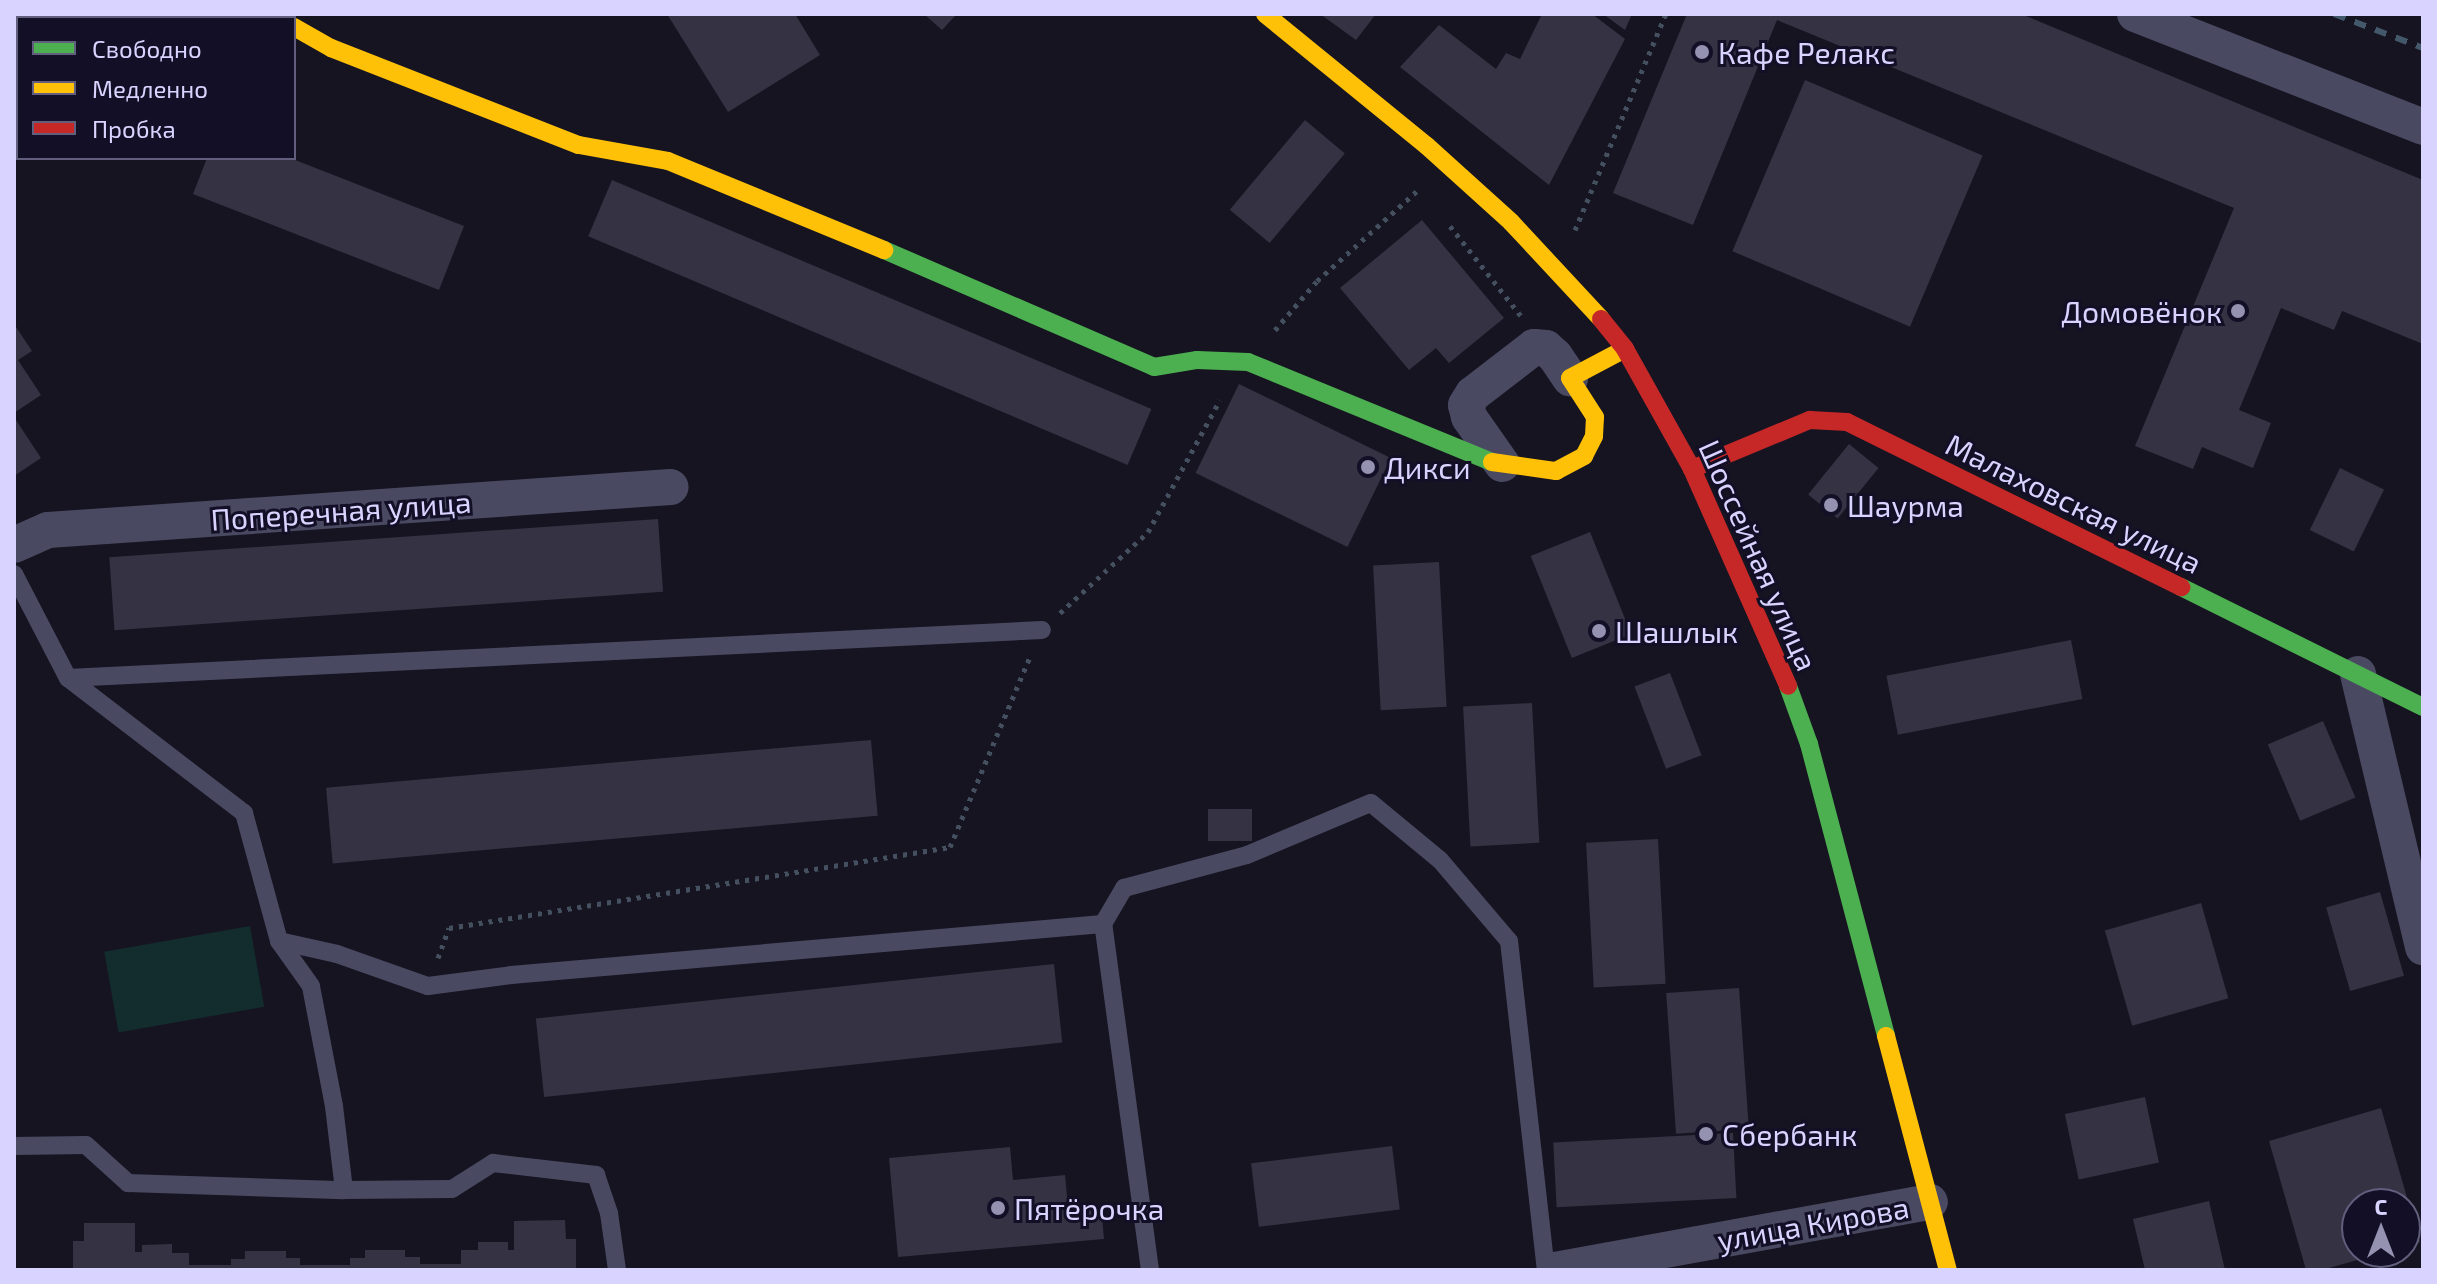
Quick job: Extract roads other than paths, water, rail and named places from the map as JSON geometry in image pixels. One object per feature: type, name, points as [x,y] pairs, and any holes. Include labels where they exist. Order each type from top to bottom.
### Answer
[{"type":"street","name":"Шоссейная улица","points":[[1265,14],[1427,146],[1511,222],[1594,309],[1625,349],[1692,469],[1777,654],[1809,744],[1948,1270]]},
{"type":"street","points":[[2135,14],[2423,127]]},
{"type":"street","points":[[296,28],[331,48],[579,145],[668,161],[869,243],[1154,367],[1197,360],[1248,362],[1484,461],[1502,464],[1556,471],[1584,456],[1594,436],[1595,417],[1555,356],[1546,348],[1534,347],[1473,394],[1466,405],[1469,417],[1502,464]]},
{"type":"street","points":[[1570,378],[1625,349]]},
{"type":"street","name":"Малаховская улица","points":[[1692,469],[1810,420],[1847,422],[2423,707]]},
{"type":"street","name":"Поперечная улица","points":[[14,545],[48,530],[671,487]]},
{"type":"street","points":[[2358,674],[2423,947]]},
{"type":"street","name":"улица Кирова","points":[[1555,1270],[1930,1202]]},
{"type":"lane","points":[[14,574],[68,678],[244,813],[279,941],[311,986],[334,1106],[344,1190]]},
{"type":"lane","points":[[68,678],[1042,630]]},
{"type":"lane","points":[[1150,1270],[1103,924],[1124,888],[1247,855],[1371,803],[1440,860],[1509,941],[1546,1270]]},
{"type":"lane","points":[[279,941],[337,954],[428,986],[511,975],[1103,924]]},
{"type":"lane","points":[[14,1146],[86,1145],[128,1183],[344,1190],[452,1189],[493,1163],[596,1175],[609,1213],[617,1270]]},
{"type":"railway","points":[[2334,14],[2423,48]]},
{"type":"place","name":"Кафе Релакс","points":[[1702,52]]},
{"type":"place","name":"Домовёнок","points":[[2238,311]]},
{"type":"place","name":"Дикси","points":[[1368,467]]},
{"type":"place","name":"Шаурма","points":[[1831,505]]},
{"type":"place","name":"Шашлык","points":[[1599,631]]},
{"type":"place","name":"Сбербанк","points":[[1706,1134]]},
{"type":"place","name":"Пятёрочка","points":[[998,1208]]}]
